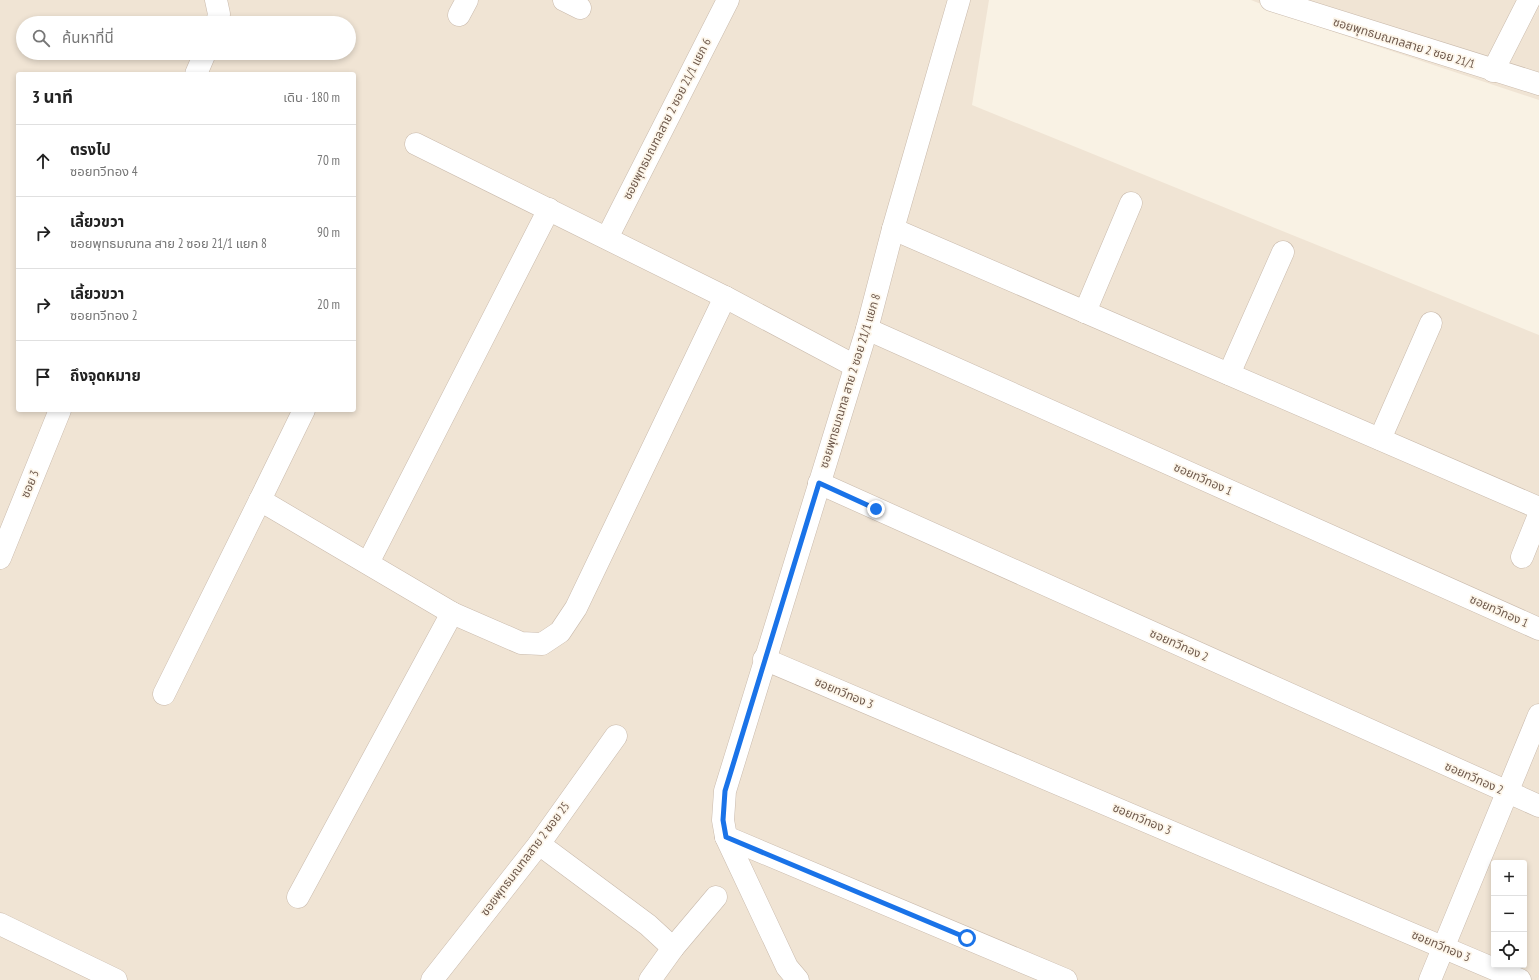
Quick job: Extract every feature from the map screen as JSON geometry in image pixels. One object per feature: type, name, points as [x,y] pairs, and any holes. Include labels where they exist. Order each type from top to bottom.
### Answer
[{"type":"street","points":[[216,0],[219,16]]},
{"type":"street","name":"ซอยพุทธมณฑลสาย 2 ซอย 21/1 แยก 6","points":[[607,238],[728,0]]},
{"type":"street","name":"ซอยพุทธมณฑล สาย 2 ซอย 21/1 แยก 8","points":[[798,980],[787,967],[726,837],[723,820],[725,791],[764,659],[867,329],[893,229],[960,0]]},
{"type":"street","name":"ซอยพุทธมณฑลสาย 2 ซอย 21/1","points":[[1270,0],[1493,71],[1539,84]]},
{"type":"street","points":[[1493,71],[1529,0]]},
{"type":"street","points":[[197,72],[202,60]]},
{"type":"street","points":[[416,144],[725,297],[855,366]]},
{"type":"street","points":[[1085,312],[1131,203]]},
{"type":"street","points":[[368,563],[548,209]]},
{"type":"street","points":[[893,229],[1539,508]]},
{"type":"street","points":[[1230,374],[1283,252]]},
{"type":"street","points":[[260,500],[452,613],[521,643],[542,644],[560,632],[576,608],[725,297]]},
{"type":"street","points":[[1380,439],[1431,323]]},
{"type":"street","name":"ซอยทวีทอง 1","points":[[867,329],[1539,629]]},
{"type":"street","name":"ซอย 3","points":[[0,558],[59,412]]},
{"type":"street","points":[[164,694],[303,412]]},
{"type":"street","name":"ซอยทวีทอง 2","points":[[819,483],[1507,793],[1539,806]]},
{"type":"street","points":[[1522,557],[1539,514]]},
{"type":"street","points":[[298,897],[452,613]]},
{"type":"street","name":"ซอยทวีทอง 3","points":[[764,659],[1520,980]]},
{"type":"street","points":[[1430,980],[1539,715]]},
{"type":"street","name":"ซอยพุทธมณฑลสาย 2 ซอย 25","points":[[432,980],[539,844],[616,736]]},
{"type":"street","points":[[726,837],[1066,980]]},
{"type":"street","points":[[539,844],[648,925],[673,948]]},
{"type":"street","points":[[650,980],[673,948],[716,897]]},
{"type":"street","points":[[0,924],[116,980]]},
{"type":"shaded area","points":[[0,0],[989,0],[972,105],[1539,335],[1539,980],[0,980]]},
{"type":"shaded area","points":[[1251,0],[1539,0],[1539,100],[1313,25]]},
{"type":"route","points":[[876,509],[819,483],[764,659],[725,791],[723,820],[726,837],[967,938]]}]
